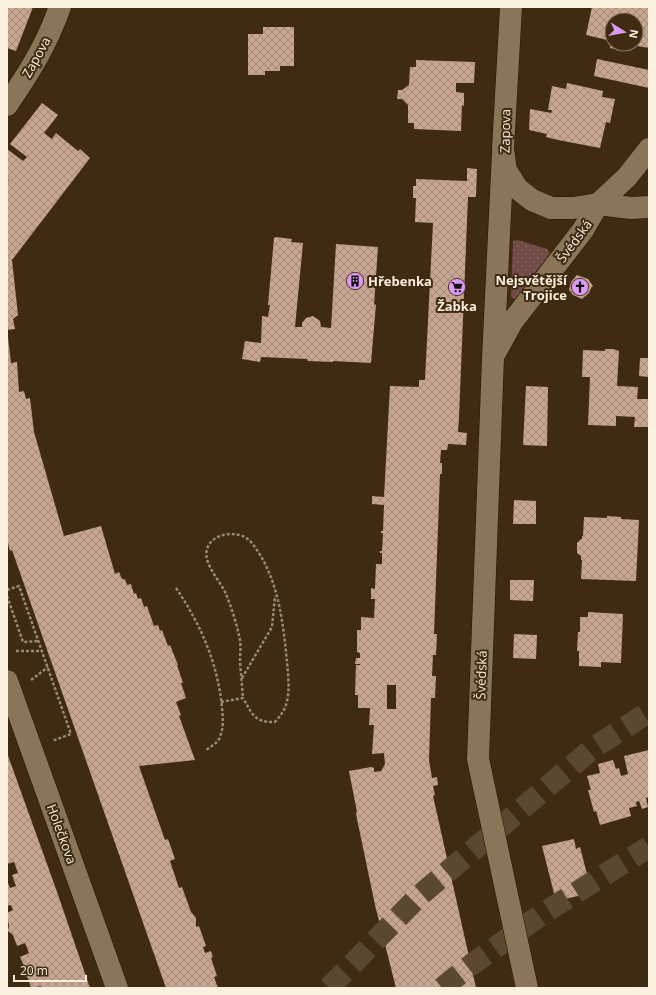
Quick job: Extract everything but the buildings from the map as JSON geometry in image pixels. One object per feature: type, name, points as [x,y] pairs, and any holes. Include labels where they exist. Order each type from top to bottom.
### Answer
[{"type":"street","name":"Zapova","points":[[7,105],[41,52],[60,7]]},
{"type":"street","name":"Zapova","points":[[511,7],[503,149],[506,170],[518,189],[532,200],[551,208],[573,208],[598,204],[631,208],[649,207]]},
{"type":"street","name":"Švédská","points":[[503,149],[493,358],[478,759],[527,988]]},
{"type":"street","name":"Švédská","points":[[493,358],[512,322],[583,230],[598,204],[627,177],[649,149]]},
{"type":"street","name":"Holečkova","points":[[17,682],[117,988]]},
{"type":"path","points":[[224,534],[238,534],[247,538],[260,553],[268,569],[276,593],[283,623],[285,641],[289,684],[288,701],[283,714],[275,722],[265,722],[256,718],[243,698],[240,641],[226,593],[207,559],[208,546],[214,539],[224,534]]},
{"type":"path","points":[[7,590],[19,586],[71,734],[48,742]]},
{"type":"path","points":[[176,588],[189,607],[207,644],[215,668],[221,702],[223,725],[222,732],[216,742],[205,751]]},
{"type":"path","points":[[242,679],[272,627],[276,593]]},
{"type":"path","points":[[7,596],[23,642],[39,641]]},
{"type":"path","points":[[16,651],[42,651]]},
{"type":"path","points":[[17,682],[48,667]]},
{"type":"path","points":[[221,702],[243,698]]},
{"type":"shaded area","points":[[518,240],[547,249],[550,253],[515,299],[511,297],[513,241]]},
{"type":"tunnel","points":[[329,988],[418,897],[593,748],[649,712]]},
{"type":"tunnel","points":[[442,988],[471,965],[542,914],[649,847]]},
{"type":"place","name":"Hřebenka","points":[[355,281]]},
{"type":"place","name":"Žabka","points":[[457,287]]},
{"type":"place","name":"Nejsvětější Trojice","points":[[580,287]]}]
